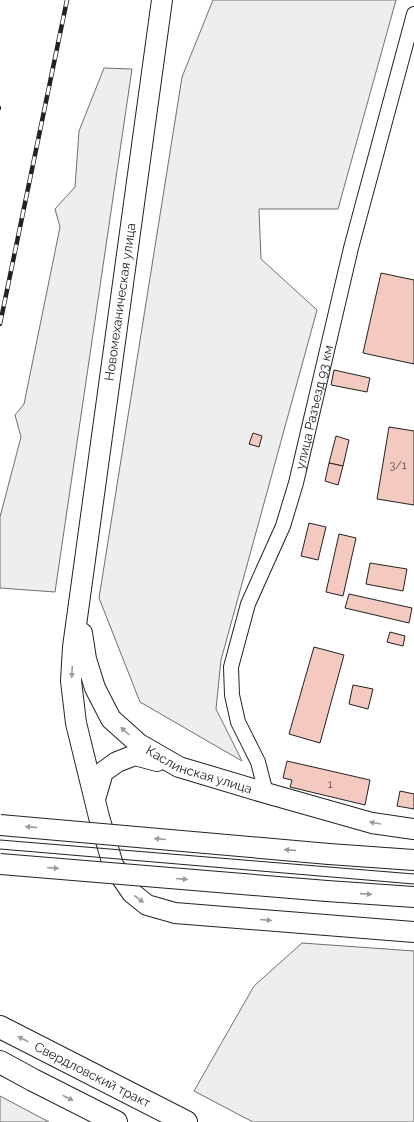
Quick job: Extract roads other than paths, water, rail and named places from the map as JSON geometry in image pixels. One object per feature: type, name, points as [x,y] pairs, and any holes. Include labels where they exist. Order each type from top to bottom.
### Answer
[{"type":"main road","name":"Новомеханическая улица","points":[[162,0],[73,647],[71,681],[76,723],[99,817],[113,865],[132,894],[147,905],[175,913],[414,932]]},
{"type":"main road","name":"Каслинская улица","points":[[78,605],[86,659],[95,688],[111,719],[139,744],[179,767],[372,823],[414,829]]},
{"type":"main road","points":[[95,799],[103,772],[117,762],[135,755],[179,767]]},
{"type":"main road","points":[[0,825],[414,860]]},
{"type":"main road","points":[[0,864],[414,897]]},
{"type":"main road","name":"Свердловский тракт","points":[[0,1027],[186,1122]]},
{"type":"main road","points":[[0,1062],[116,1122]]},
{"type":"street","name":"улица Разъезд 93 км","points":[[266,793],[258,762],[238,722],[232,695],[231,667],[248,604],[283,526],[296,483],[351,248],[414,14]]},
{"type":"tram line","points":[[0,840],[414,874]]},
{"type":"tram line","points":[[0,849],[414,884]]},
{"type":"railway","points":[[0,324],[67,0]]}]
